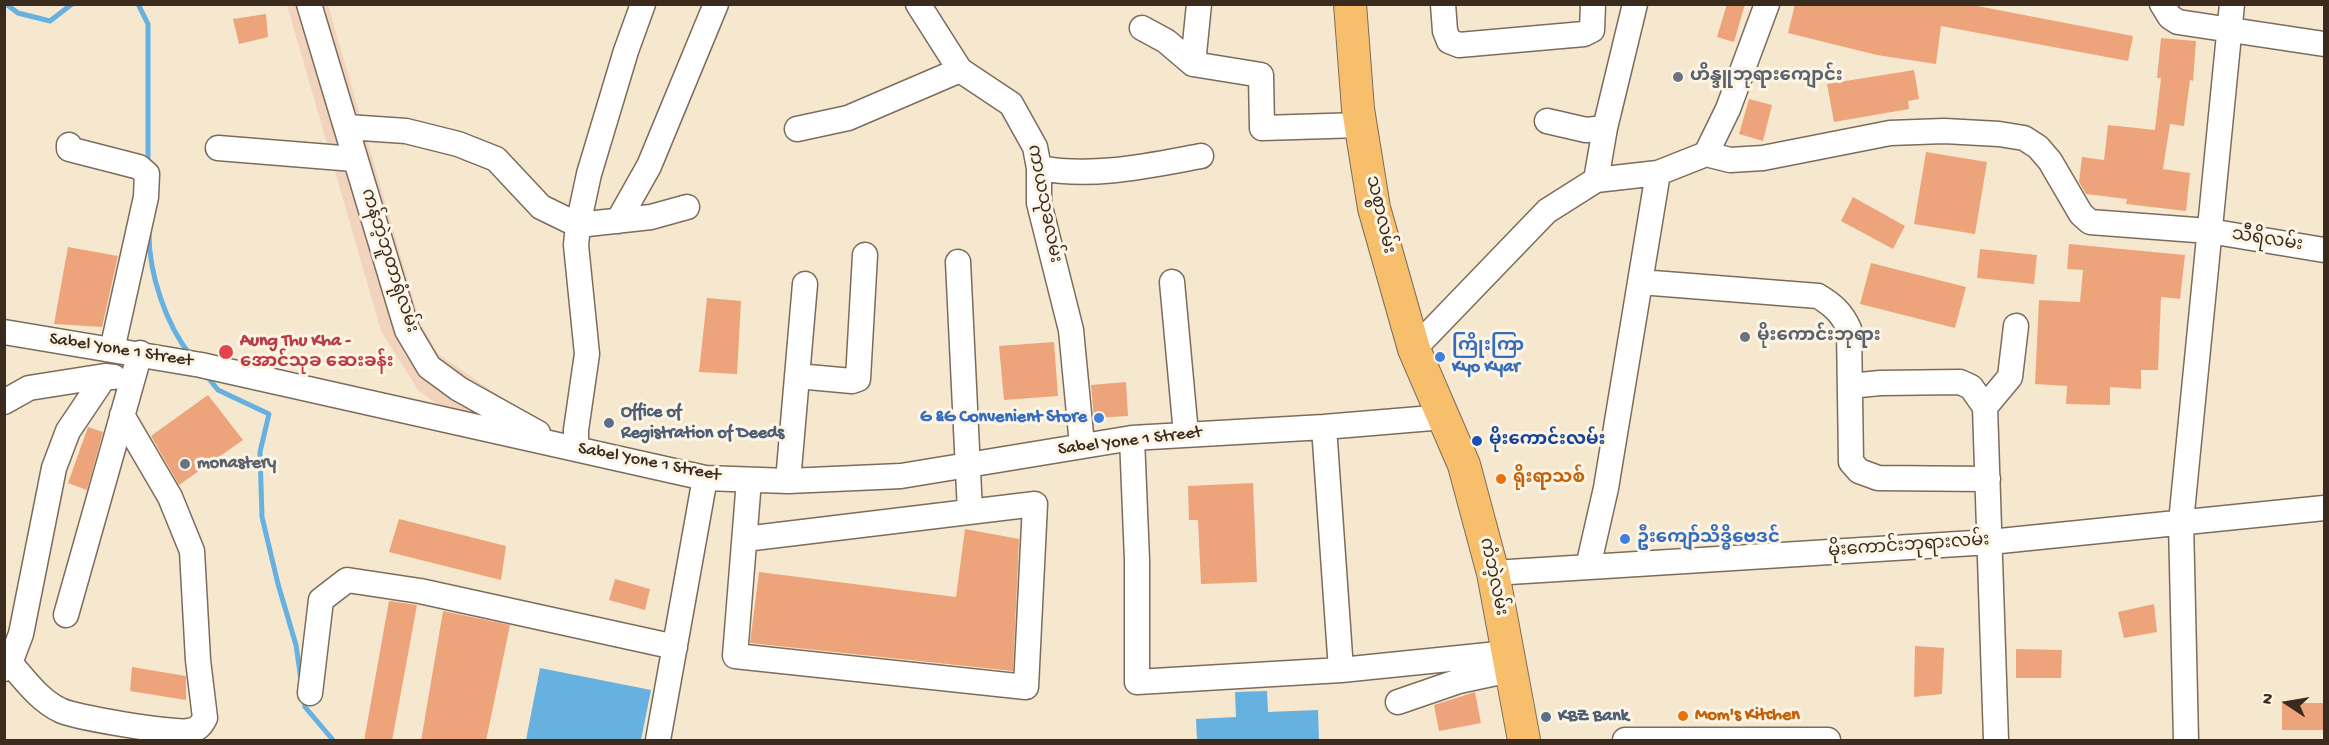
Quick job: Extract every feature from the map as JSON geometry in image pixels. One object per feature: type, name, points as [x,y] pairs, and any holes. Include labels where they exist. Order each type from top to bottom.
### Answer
[{"type":"main road","name":"သစ္စာလမ်း","points":[[1350,4],[1361,125],[1374,208],[1414,349],[1444,417]]},
{"type":"main road","name":"ကံဘဲ့လမ်း","points":[[1444,417],[1464,465],[1493,573],[1524,741]]},
{"type":"street","name":"ကန်ဘဲ့ဘူတာရုံလမ်း","points":[[309,4],[407,330],[429,367],[459,389],[569,447]]},
{"type":"street","points":[[569,447],[576,430],[587,354],[576,245],[578,225],[589,174],[626,51],[643,4]]},
{"type":"street","points":[[618,221],[649,166],[716,4]]},
{"type":"street","name":"ကာယသုခလမ်း","points":[[918,4],[960,70],[1011,104],[1035,147],[1040,168],[1039,203],[1071,330],[1082,445]]},
{"type":"street","points":[[1193,64],[1198,4]]},
{"type":"street","points":[[1443,4],[1445,31],[1449,41],[1459,45],[1584,34],[1592,30],[1593,4]]},
{"type":"street","points":[[1596,180],[1605,128],[1635,4]]},
{"type":"street","points":[[1414,349],[1547,211],[1596,180],[1658,173],[1706,154],[1728,109],[1767,4]]},
{"type":"street","points":[[2162,4],[2170,18],[2178,22],[2325,44]]},
{"type":"street","points":[[2186,741],[2181,522],[2232,4]]},
{"type":"street","points":[[1142,28],[1166,41],[1193,64],[1261,75],[1262,128],[1361,125]]},
{"type":"street","points":[[797,129],[848,118],[960,70]]},
{"type":"street","points":[[1547,121],[1586,130],[1605,128]]},
{"type":"street","points":[[347,127],[406,130],[458,144],[496,159],[542,207],[578,225],[651,217],[687,207]]},
{"type":"street","name":"သီရိလမ်း","points":[[1706,154],[1730,160],[1763,158],[1890,133],[1944,131],[1999,134],[2024,138],[2038,147],[2050,161],[2081,214],[2090,222],[2208,231],[2325,250]]},
{"type":"street","points":[[69,144],[69,149],[139,167],[147,174],[146,197],[112,350]]},
{"type":"street","points":[[218,148],[354,159]]},
{"type":"street","points":[[1040,168],[1065,172],[1127,170],[1201,156]]},
{"type":"street","points":[[1588,567],[1606,488],[1658,173]]},
{"type":"street","points":[[797,376],[852,381],[858,379],[865,255]]},
{"type":"street","points":[[958,262],[970,513]]},
{"type":"street","points":[[1172,282],[1186,434]]},
{"type":"street","points":[[1640,282],[1818,296],[1830,303],[1842,315],[1849,329],[1851,462],[1859,471],[1878,478],[1988,479]]},
{"type":"street","points":[[788,482],[805,284]]},
{"type":"street","points":[[1985,407],[2010,377],[2016,326]]},
{"type":"street","name":"Sabel Yone 1 Street","points":[[4,332],[201,365],[705,478],[788,482],[901,477],[1132,438],[1324,427],[1444,417]]},
{"type":"street","points":[[66,615],[140,353]]},
{"type":"street","points":[[4,402],[29,388],[105,376],[132,379]]},
{"type":"street","points":[[105,376],[68,431],[54,468],[21,634],[7,666],[60,711],[153,729],[187,732],[200,727],[205,718],[198,660],[192,551],[170,497],[122,415]]},
{"type":"street","points":[[1850,386],[1880,383],[1960,382],[1971,387],[1985,407],[1996,741]]},
{"type":"street","points":[[1324,427],[1341,670]]},
{"type":"street","points":[[1132,438],[1137,560],[1137,682],[1509,662]]},
{"type":"street","points":[[658,741],[705,478]]},
{"type":"street","points":[[745,539],[1035,504],[1026,687],[735,657],[749,480]]},
{"type":"street","name":"မိုးကောင်းဘုရားလမ်း","points":[[1493,573],[1990,542],[2325,508]]},
{"type":"street","points":[[310,693],[321,600],[347,580],[420,591],[675,647]]},
{"type":"street","points":[[1398,702],[1509,662]]},
{"type":"street","points":[[1625,741],[1828,741]]},
{"type":"shaded area","points":[[287,5],[328,5],[420,322],[438,354],[558,436],[442,408],[418,390],[381,331]]},
{"type":"water","points":[[540,668],[651,690],[641,740],[526,740]]},
{"type":"water","points":[[1267,691],[1268,712],[1318,710],[1319,740],[1197,740],[1196,719],[1236,717],[1235,692]]},
{"type":"building","points":[[1727,4],[1745,4],[1734,42],[1717,37]]},
{"type":"building","points":[[1795,4],[1967,4],[2133,36],[2128,61],[1941,26],[1936,64],[1877,55],[1788,33]]},
{"type":"building","points":[[266,14],[268,37],[239,44],[233,19]]},
{"type":"building","points":[[2161,38],[2196,41],[2193,81],[2190,80],[2184,126],[2170,124],[2163,169],[2190,173],[2186,211],[2126,204],[2127,199],[2086,194],[2079,182],[2082,157],[2104,160],[2108,125],[2155,130],[2161,78],[2157,78]]},
{"type":"building","points":[[1914,70],[1919,99],[1908,101],[1909,109],[1834,122],[1827,84]]},
{"type":"building","points":[[1749,99],[1772,105],[1763,141],[1739,134]]},
{"type":"building","points":[[1926,152],[1987,162],[1975,234],[1914,224]]},
{"type":"building","points":[[1853,197],[1905,226],[1893,249],[1841,221]]},
{"type":"building","points":[[2069,244],[2185,255],[2180,299],[2161,297],[2158,370],[2141,370],[2141,389],[2110,387],[2110,405],[2066,404],[2067,386],[2035,384],[2039,300],[2080,302],[2083,270],[2067,269]]},
{"type":"building","points":[[68,247],[118,256],[102,327],[54,324]]},
{"type":"building","points":[[1980,249],[2037,255],[2034,284],[1977,278]]},
{"type":"building","points":[[1871,263],[1966,287],[1955,328],[1860,304]]},
{"type":"building","points":[[707,298],[741,301],[737,374],[699,372]]},
{"type":"building","points":[[1054,342],[1058,396],[1004,400],[999,346]]},
{"type":"building","points":[[1126,382],[1128,416],[1094,418],[1091,385]]},
{"type":"building","name":"monastery","points":[[208,395],[243,440],[179,485],[151,436]]},
{"type":"building","points":[[88,427],[103,432],[87,490],[68,483]]},
{"type":"building","points":[[1253,483],[1257,582],[1201,584],[1198,520],[1189,520],[1188,486]]},
{"type":"building","points":[[399,519],[506,546],[501,580],[389,552]]},
{"type":"building","points":[[965,529],[1019,539],[1013,671],[750,643],[759,572],[956,597]]},
{"type":"building","points":[[615,579],[650,589],[645,610],[609,600]]},
{"type":"building","points":[[389,601],[417,605],[392,741],[364,741]]},
{"type":"building","points":[[2154,604],[2157,632],[2124,638],[2118,612]]},
{"type":"building","points":[[443,611],[510,625],[486,741],[421,741]]},
{"type":"building","points":[[1915,646],[1944,648],[1942,694],[1914,697]]},
{"type":"building","points":[[2016,649],[2062,650],[2061,678],[2016,678]]},
{"type":"building","points":[[132,667],[186,676],[186,700],[130,691]]},
{"type":"building","points":[[1475,692],[1481,723],[1439,731],[1434,705]]},
{"type":"building","points":[[2282,703],[2325,703],[2325,730],[2282,730]]},
{"type":"waterway","points":[[6,4],[18,13],[50,21],[72,4]]},
{"type":"waterway","points":[[138,4],[148,24],[148,164]]},
{"type":"waterway","points":[[149,234],[152,266],[161,298],[174,329],[191,356]]},
{"type":"waterway","points":[[206,375],[218,390],[269,414],[260,452],[262,517],[296,645],[301,680]]},
{"type":"waterway","points":[[304,698],[305,707],[333,740]]},
{"type":"place","name":"ဟိန္ဒူဘုရားကျောင်း","points":[[1678,77]]},
{"type":"place","name":"မိုးကောင်းဘုရား","points":[[1745,337]]},
{"type":"place","name":"Aung Thu Kha - အောင်သုခ ဆေးခန်း","points":[[226,352]]},
{"type":"place","name":"ကြိုးကြာ Kyo Kyar","points":[[1440,357]]},
{"type":"place","name":"G &G Convenient Store","points":[[1099,418]]},
{"type":"place","name":"Office of Registration of Deeds","points":[[609,423]]},
{"type":"place","name":"မိုးကောင်းလမ်း","points":[[1477,441]]},
{"type":"place","name":"monastery","points":[[185,464]]},
{"type":"place","name":"ရိုးရာသစ်","points":[[1501,479]]},
{"type":"place","name":"ဦးကျော်သိဒ္ဓိဗေဒင်","points":[[1625,539]]},
{"type":"place","name":"Mom's Kitchen","points":[[1683,716]]},
{"type":"place","name":"KBZ Bank","points":[[1546,717]]}]
